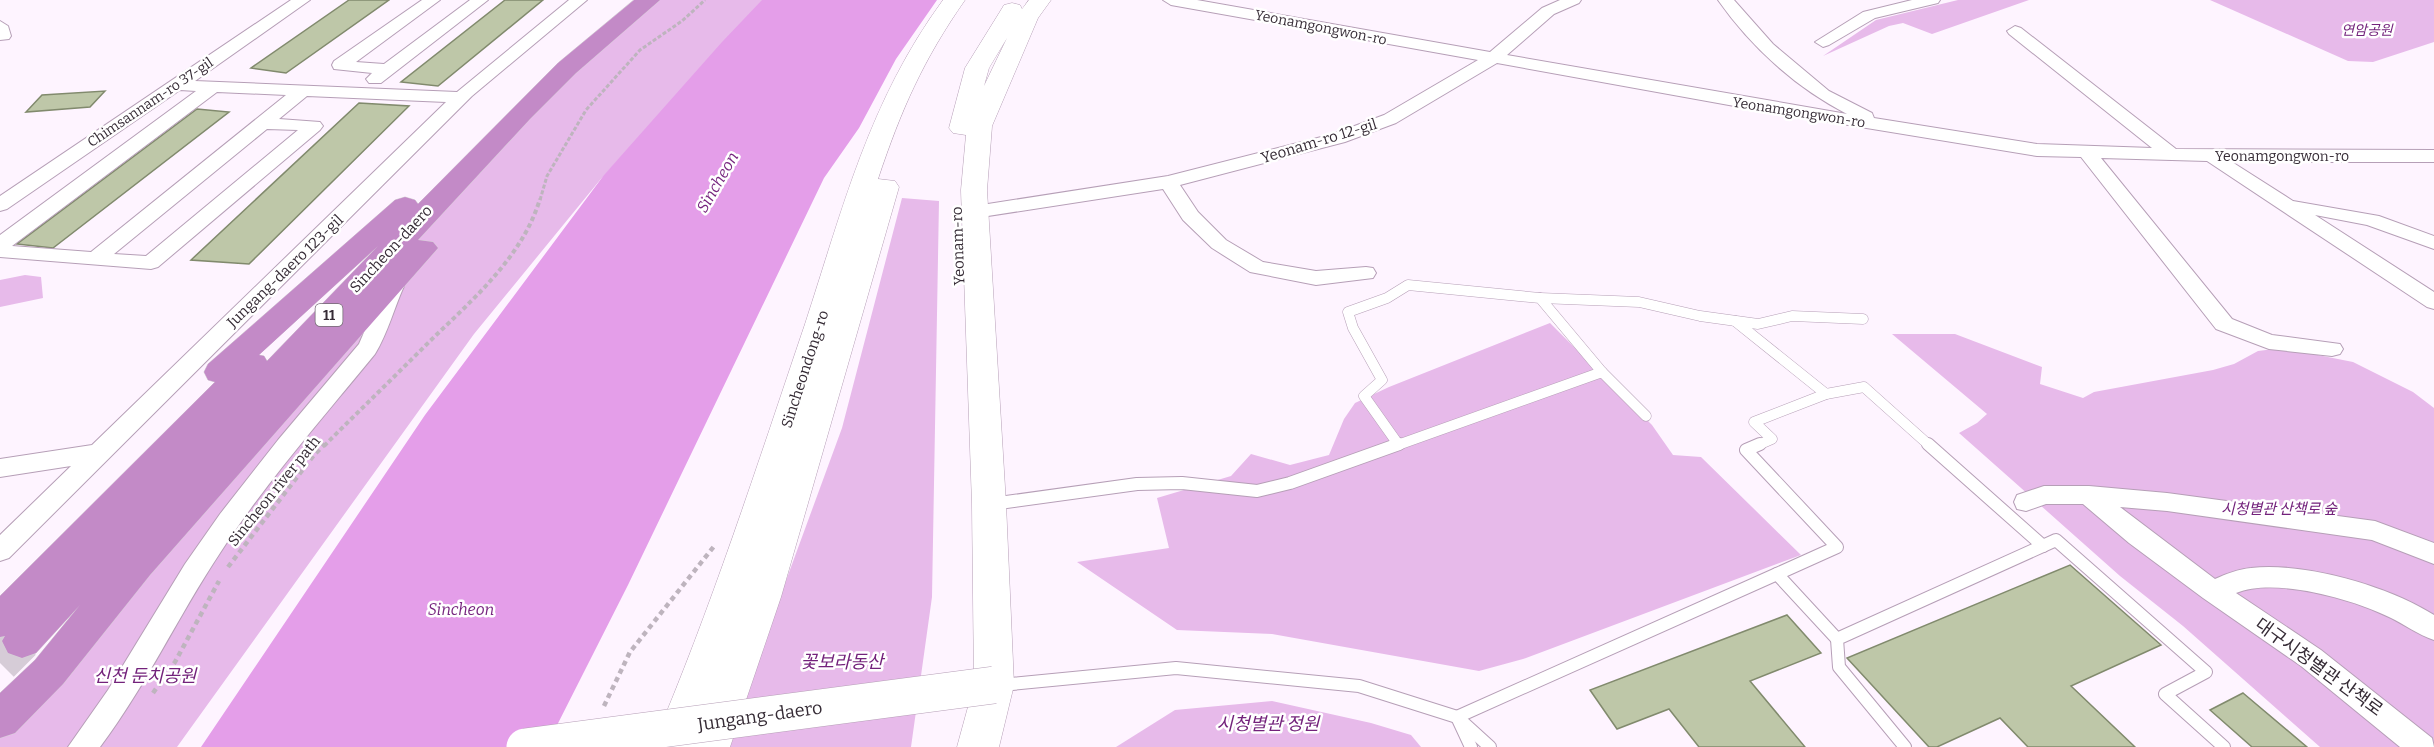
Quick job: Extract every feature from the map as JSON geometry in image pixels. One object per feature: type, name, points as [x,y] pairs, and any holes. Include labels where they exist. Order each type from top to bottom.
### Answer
[{"type":"highway","name":"Sincheon-daero","points":[[11,631],[482,126],[620,0]]},
{"type":"highway","name":"Sincheon-daero","points":[[11,631],[552,83],[648,0]]},
{"type":"highway","points":[[0,720],[49,672],[137,564],[460,208],[522,135],[552,83]]},
{"type":"highway","points":[[0,595],[170,416],[409,203]]},
{"type":"highway","points":[[0,697],[15,692],[49,672]]},
{"type":"main road","name":"Sincheondong-ro","points":[[674,747],[739,574],[880,135],[913,60],[954,0]]},
{"type":"main road","name":"Sincheondong-ro","points":[[709,747],[762,597],[904,125],[926,76],[946,41],[975,0]]},
{"type":"main road","name":"Yeonam-ro","points":[[989,504],[962,334],[955,159],[977,68],[1018,0]]},
{"type":"main road","name":"Yeonam-ro","points":[[978,747],[994,685],[989,504],[974,190],[979,126],[1027,18],[1040,0]]},
{"type":"main road","name":"Jungang-daero","points":[[525,747],[994,685]]},
{"type":"street","name":"Chimsannam-ro 37-gil","points":[[0,205],[302,0]]},
{"type":"street","points":[[388,70],[340,65],[432,0]]},
{"type":"street","points":[[358,93],[480,0]]},
{"type":"street","name":"Jungang-daero 123-gil","points":[[0,551],[462,97],[579,0]]},
{"type":"street","name":"Yeonamgongwon-ro","points":[[1171,0],[1492,59],[1886,127],[2037,150],[2173,156],[2434,156]]},
{"type":"street","points":[[1232,10],[1255,0]]},
{"type":"street","name":"Yeonam-ro 12-gil","points":[[975,212],[1169,182],[1339,138],[1380,123],[1492,59],[1548,11],[1573,0]]},
{"type":"street","points":[[1726,0],[1767,48],[1823,95],[1886,127]]},
{"type":"street","points":[[1823,42],[1869,15],[1932,0]]},
{"type":"street","points":[[2015,31],[2173,156]]},
{"type":"street","points":[[175,85],[462,97]]},
{"type":"street","points":[[0,245],[214,87]]},
{"type":"street","points":[[95,259],[303,90]]},
{"type":"street","points":[[0,251],[151,263],[314,126],[263,123]]},
{"type":"street","points":[[2087,152],[2224,324],[2269,342],[2331,349]]},
{"type":"street","points":[[2211,156],[2434,302]]},
{"type":"street","points":[[1169,182],[1190,216],[1219,244],[1257,267],[1316,278],[1366,273]]},
{"type":"street","points":[[2285,204],[2372,220],[2434,243]]},
{"type":"street","points":[[83,747],[126,690],[224,528],[258,479],[367,349],[398,276]]},
{"type":"street","points":[[0,468],[100,453]]},
{"type":"street","points":[[2035,498],[2089,495],[2167,502],[2375,531],[2434,554]]},
{"type":"street","name":"대구시청별관 산책로","points":[[2089,495],[2138,536],[2212,591],[2311,658],[2422,747]]},
{"type":"street","points":[[2212,591],[2251,578],[2301,581],[2361,595],[2396,607],[2432,624]]},
{"type":"lane","points":[[1398,444],[1364,396],[1382,380],[1353,328],[1348,312],[1377,303],[1398,293],[1408,285],[1540,298],[1639,302],[1700,316],[1758,324],[1792,316],[1863,319]]},
{"type":"lane","points":[[1540,298],[1602,372],[1646,417]]},
{"type":"lane","points":[[1735,321],[1826,394]]},
{"type":"lane","points":[[989,504],[1137,484],[1182,483],[1257,491],[1290,483],[1602,372]]},
{"type":"lane","points":[[1456,717],[1837,547],[1746,450],[1772,439],[1754,422],[1826,394],[1864,387],[2043,546]]},
{"type":"lane","points":[[1837,639],[2056,540],[2206,672],[2165,694],[2224,747]]},
{"type":"lane","points":[[1777,574],[1837,639],[1839,667],[1905,747]]},
{"type":"lane","points":[[994,685],[1176,668],[1359,686],[1456,717],[1490,747]]},
{"type":"lane","points":[[1456,717],[1471,747]]},
{"type":"path","name":"Sincheon river path","points":[[148,701],[175,662],[224,572],[314,455],[492,280],[522,239],[534,218],[547,176],[586,110],[640,50],[682,21],[705,0]]},
{"type":"path","points":[[600,716],[630,652],[723,536]]},
{"type":"green space","name":"신천 둔치공원","points":[[657,0],[764,0],[600,180],[474,334],[177,747],[0,747],[0,722],[377,272],[580,61]]},
{"type":"green space","points":[[1958,0],[2029,0],[1932,34],[1903,23],[1889,26],[1823,56],[1876,20]]},
{"type":"green space","name":"연암공원","points":[[2210,0],[2434,0],[2434,42],[2373,62],[2348,61]]},
{"type":"green space","name":"꽃보라동산","points":[[902,198],[939,201],[932,597],[911,747],[725,747],[842,428]]},
{"type":"green space","points":[[25,275],[41,277],[43,298],[0,307],[0,280]]},
{"type":"green space","points":[[1550,323],[1652,425],[1673,455],[1701,457],[1801,555],[1523,659],[1479,671],[1272,634],[1177,630],[1077,562],[1169,548],[1157,498],[1231,476],[1251,454],[1290,465],[1329,455],[1344,419],[1355,403],[1389,387]]},
{"type":"green space","name":"시청별관 산책로 숲","points":[[1892,334],[1955,334],[2042,367],[2040,384],[2083,398],[2094,392],[2213,370],[2234,364],[2258,351],[2282,348],[2353,362],[2413,392],[2434,408],[2434,747],[2320,747],[2183,626],[2120,576],[1959,433],[1977,423],[1987,414]]},
{"type":"green space","name":"시청별관 정원","points":[[1272,701],[1371,723],[1411,735],[1421,747],[1116,747],[1175,710]]},
{"type":"water","name":"Sincheon","points":[[762,0],[937,0],[896,59],[859,128],[824,178],[628,585],[546,747],[201,747],[425,415],[604,175]]},
{"type":"building","points":[[349,0],[389,0],[286,73],[251,68]]},
{"type":"building","points":[[505,0],[543,0],[438,86],[401,82]]},
{"type":"building","points":[[105,91],[90,107],[26,112],[42,95]]},
{"type":"building","points":[[359,103],[409,106],[249,264],[191,260]]},
{"type":"building","points":[[197,109],[229,112],[53,248],[17,244]]},
{"type":"building","points":[[2070,565],[2161,645],[2071,686],[2135,747],[2028,747],[2000,718],[1937,747],[1929,747],[1847,658]]},
{"type":"building","points":[[1787,615],[1821,653],[1750,681],[1805,747],[1699,747],[1669,709],[1617,729],[1590,690]]},
{"type":"building","points":[[2243,693],[2307,747],[2252,747],[2210,710]]},
{"type":"tunnel","points":[[0,663],[22,641]]}]
